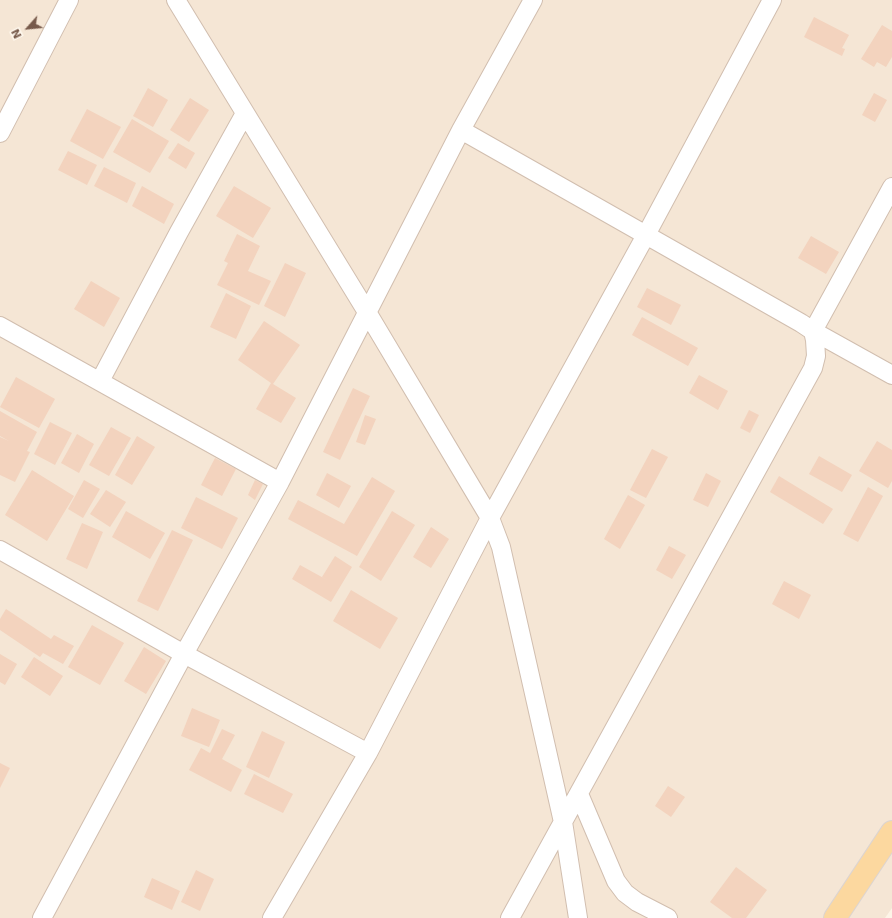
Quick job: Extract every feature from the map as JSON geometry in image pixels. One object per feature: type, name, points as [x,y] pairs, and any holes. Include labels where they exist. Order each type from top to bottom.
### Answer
[{"type":"main road","points":[[835,918],[892,832]]},
{"type":"street","points":[[0,133],[69,0]]},
{"type":"street","points":[[176,0],[244,115],[367,312],[490,518],[500,547],[563,822],[578,918]]},
{"type":"street","points":[[42,918],[184,654],[280,482],[461,130],[533,0]]},
{"type":"street","points":[[272,918],[368,753],[490,518],[646,235],[772,0]]},
{"type":"street","points":[[100,382],[179,232],[244,115]]},
{"type":"street","points":[[461,130],[801,323],[813,332],[892,375]]},
{"type":"street","points":[[510,918],[813,368],[816,356],[813,332],[892,187]]},
{"type":"street","points":[[0,326],[280,482]]},
{"type":"street","points":[[3,557],[368,753]]},
{"type":"street","points":[[579,794],[616,881],[625,893],[637,902],[668,918]]},
{"type":"shaded area","points":[[0,0],[892,0],[892,908],[885,918],[0,918]]},
{"type":"building","points":[[814,17],[849,35],[842,48],[845,49],[842,56],[804,37]]},
{"type":"building","points":[[882,25],[892,31],[892,57],[886,67],[877,62],[874,67],[861,59]]},
{"type":"building","points":[[148,88],[168,100],[153,127],[133,116]]},
{"type":"building","points":[[874,93],[887,100],[875,122],[862,115]]},
{"type":"building","points":[[190,98],[209,110],[189,142],[170,130]]},
{"type":"building","points":[[87,109],[121,127],[103,159],[70,141]]},
{"type":"building","points":[[132,119],[169,141],[150,173],[113,152]]},
{"type":"building","points":[[178,143],[195,153],[186,169],[168,158]]},
{"type":"building","points":[[68,151],[97,165],[87,185],[58,170]]},
{"type":"building","points":[[104,167],[136,183],[127,203],[94,186]]},
{"type":"building","points":[[142,186],[174,204],[164,224],[132,206]]},
{"type":"building","points":[[234,186],[271,208],[253,238],[216,216]]},
{"type":"building","points":[[237,234],[260,246],[248,271],[271,281],[259,305],[217,285],[228,263],[224,261]]},
{"type":"building","points":[[811,236],[839,252],[826,274],[798,258]]},
{"type":"building","points":[[285,263],[306,273],[285,317],[264,306]]},
{"type":"building","points":[[91,281],[120,298],[104,327],[74,309]]},
{"type":"building","points":[[647,288],[681,305],[671,325],[637,307]]},
{"type":"building","points":[[226,293],[251,306],[236,339],[210,327]]},
{"type":"building","points":[[642,317],[698,348],[688,366],[632,335]]},
{"type":"building","points":[[264,321],[300,345],[273,384],[296,398],[281,423],[256,409],[271,383],[238,360]]},
{"type":"building","points":[[699,375],[728,391],[718,410],[689,393]]},
{"type":"building","points":[[16,377],[55,399],[39,428],[0,407]]},
{"type":"building","points":[[353,388],[370,396],[340,460],[323,452]]},
{"type":"building","points":[[749,410],[759,415],[750,433],[740,428]]},
{"type":"building","points":[[0,411],[37,432],[27,451],[30,452],[15,482],[0,475],[0,437],[9,441],[0,436]]},
{"type":"building","points":[[365,415],[376,419],[365,445],[356,442]]},
{"type":"building","points":[[50,422],[72,433],[55,465],[34,454]]},
{"type":"building","points":[[111,427],[131,438],[109,476],[89,465]]},
{"type":"building","points":[[77,434],[94,444],[79,473],[61,463]]},
{"type":"building","points":[[137,436],[155,447],[132,485],[115,475]]},
{"type":"building","points":[[877,441],[892,450],[892,481],[888,488],[859,471]]},
{"type":"building","points":[[652,449],[668,457],[646,498],[630,490]]},
{"type":"building","points":[[819,456],[852,475],[842,492],[809,474]]},
{"type":"building","points":[[215,458],[236,469],[222,496],[201,485]]},
{"type":"building","points":[[32,470],[74,496],[47,541],[5,515]]},
{"type":"building","points":[[327,473],[351,486],[339,508],[316,495]]},
{"type":"building","points":[[706,473],[721,481],[708,507],[693,500]]},
{"type":"building","points":[[779,476],[833,509],[823,524],[770,492]]},
{"type":"building","points":[[372,477],[395,491],[357,556],[288,519],[298,500],[344,524]]},
{"type":"building","points":[[84,480],[100,489],[83,518],[68,509]]},
{"type":"building","points":[[255,480],[263,484],[255,500],[248,495]]},
{"type":"building","points":[[868,487],[883,496],[858,542],[843,534]]},
{"type":"building","points":[[106,490],[126,502],[110,527],[90,514]]},
{"type":"building","points":[[628,495],[645,505],[620,549],[604,539]]},
{"type":"building","points":[[196,497],[238,518],[222,549],[181,528]]},
{"type":"building","points":[[126,511],[165,533],[150,559],[112,537]]},
{"type":"building","points":[[392,511],[415,525],[381,581],[359,567]]},
{"type":"building","points":[[82,523],[103,532],[87,569],[66,559]]},
{"type":"building","points":[[431,527],[449,539],[431,568],[413,557]]},
{"type":"building","points":[[172,530],[193,540],[158,611],[137,601]]},
{"type":"building","points":[[669,546],[686,555],[672,579],[656,570]]},
{"type":"building","points":[[335,556],[352,567],[331,602],[292,579],[300,565],[329,581],[322,577]]},
{"type":"building","points":[[784,581],[811,595],[799,619],[772,604]]},
{"type":"building","points":[[351,590],[398,618],[380,649],[333,621]]},
{"type":"building","points":[[6,609],[51,639],[54,635],[74,646],[63,664],[43,653],[40,657],[0,630],[0,619]]},
{"type":"building","points":[[92,625],[124,643],[100,685],[68,667]]},
{"type":"building","points":[[144,647],[166,661],[146,694],[124,681]]},
{"type":"building","points":[[0,654],[17,664],[5,685],[0,682]]},
{"type":"building","points":[[34,657],[63,676],[50,696],[21,677]]},
{"type":"building","points":[[192,708],[220,720],[209,747],[181,736]]},
{"type":"building","points":[[222,729],[235,735],[222,759],[242,770],[231,792],[189,770],[201,748],[210,753]]},
{"type":"building","points":[[262,731],[285,742],[269,778],[246,767]]},
{"type":"building","points":[[0,763],[10,768],[0,788]]},
{"type":"building","points":[[254,774],[293,794],[283,813],[244,794]]},
{"type":"building","points":[[668,786],[685,797],[671,817],[655,806]]},
{"type":"building","points":[[736,867],[767,890],[746,918],[732,918],[710,902]]},
{"type":"building","points":[[196,870],[214,879],[200,911],[181,902]]},
{"type":"building","points":[[152,878],[180,891],[172,910],[144,897]]}]
